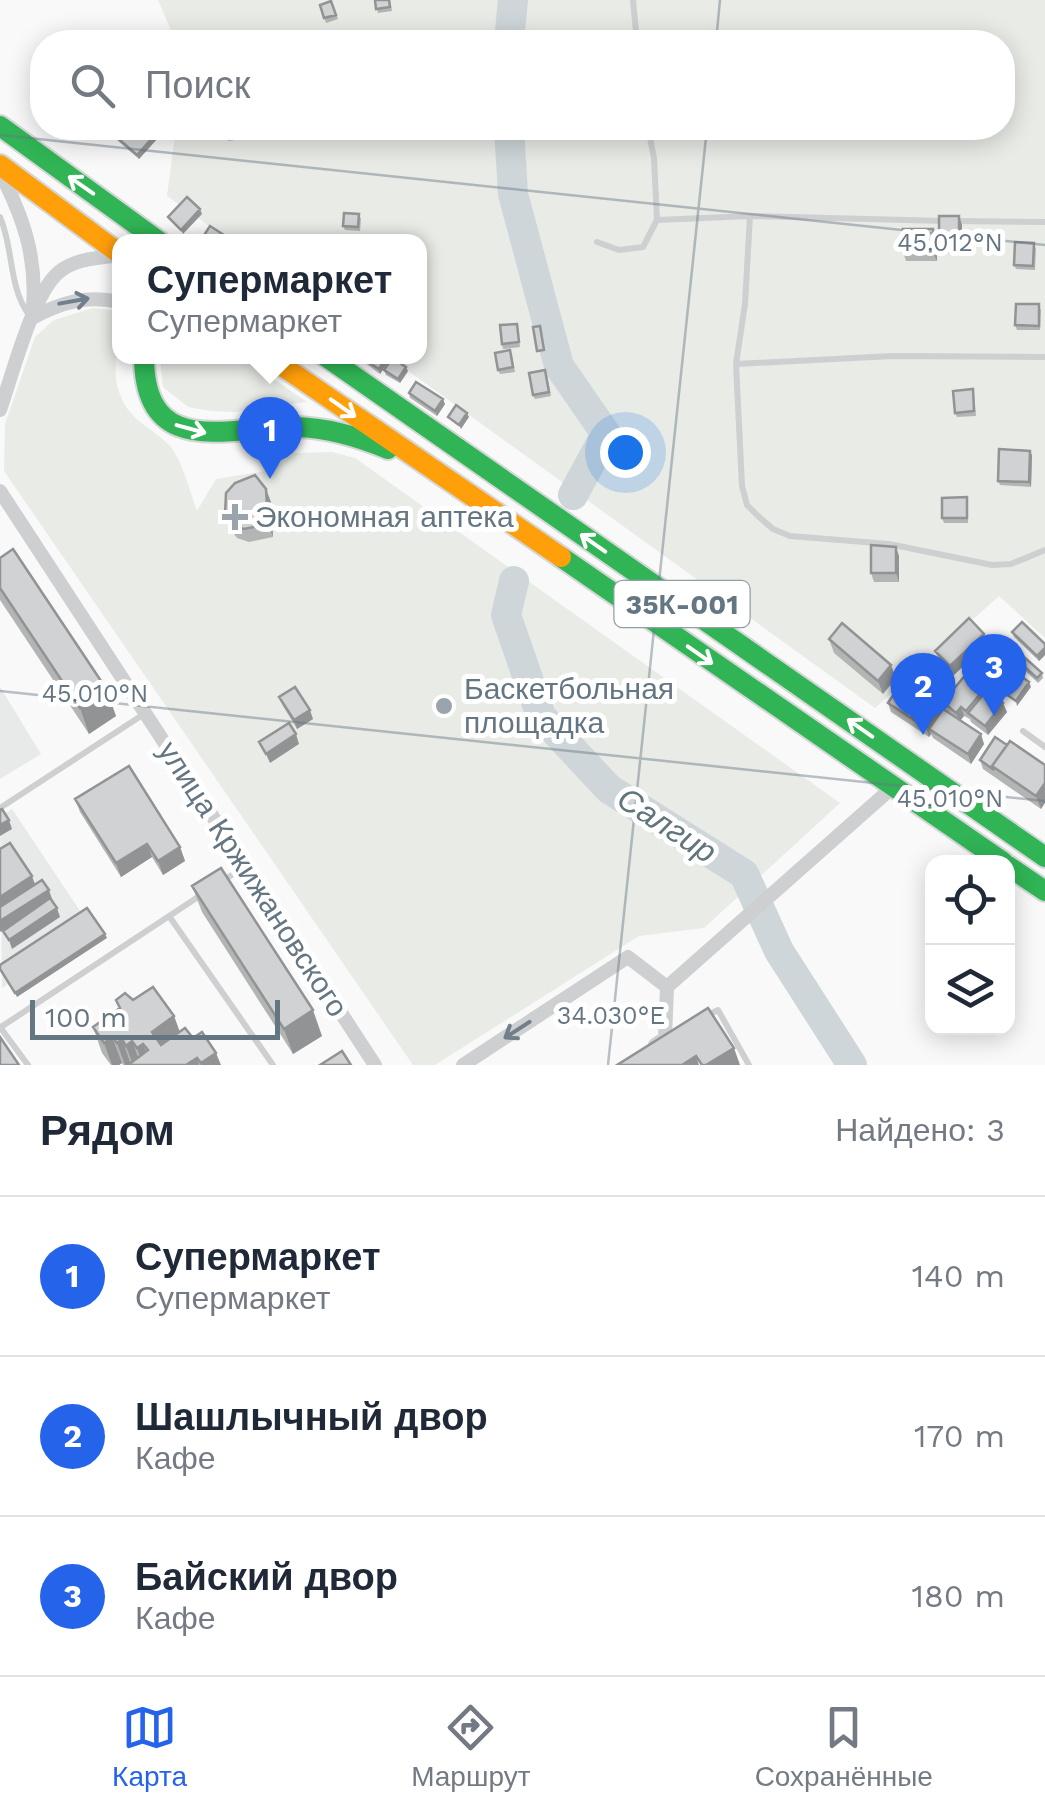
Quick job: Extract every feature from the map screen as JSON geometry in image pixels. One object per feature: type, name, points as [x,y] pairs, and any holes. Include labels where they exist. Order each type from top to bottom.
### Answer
[{"type":"main road","points":[[0,126],[149,234]]},
{"type":"main road","points":[[0,168],[112,248]]},
{"type":"main road","points":[[144,364],[148,398],[162,417],[177,426],[221,434],[273,427],[321,428],[358,437],[418,460]]},
{"type":"main road","name":"35К-001","points":[[280,364],[992,855]]},
{"type":"main road","name":"35К-001","points":[[335,364],[1045,856]]},
{"type":"main road","name":"35К-001","points":[[1015,871],[1045,891]]},
{"type":"street","points":[[0,168],[30,243],[35,279],[32,318]]},
{"type":"street","points":[[0,410],[46,286],[59,272],[77,262],[112,255]]},
{"type":"street","points":[[32,318],[82,298],[112,301]]},
{"type":"street","name":"улица Кржижановского","points":[[0,491],[29,552],[144,714],[375,1065]]},
{"type":"street","points":[[635,1056],[665,1038],[667,986],[893,787]]},
{"type":"street","points":[[463,1065],[628,958],[667,986]]},
{"type":"lane","points":[[633,0],[636,30]]},
{"type":"lane","points":[[596,242],[619,250],[643,246],[657,220],[650,140]]},
{"type":"lane","points":[[657,220],[750,216],[1045,222]]},
{"type":"lane","points":[[750,216],[745,304],[736,364],[742,486],[748,505],[774,529],[806,539],[889,544],[992,565],[1012,564],[1045,550]]},
{"type":"lane","points":[[0,218],[8,238],[18,299],[32,318]]},
{"type":"lane","points":[[736,364],[892,356],[1045,358]]},
{"type":"lane","points":[[0,808],[144,714]]},
{"type":"lane","points":[[1022,732],[1045,747]]},
{"type":"lane","points":[[28,1065],[1,1027],[246,866]]},
{"type":"lane","points":[[170,916],[273,1065]]},
{"type":"lane","points":[[700,1020],[718,1010],[750,1065]]},
{"type":"lane","points":[[665,1038],[683,1029]]},
{"type":"shaded area","points":[[158,0],[1045,0],[1045,638],[999,596],[875,708],[399,364],[427,364],[427,234],[220,234],[167,196],[174,140],[1015,140],[1015,30],[171,30]]},
{"type":"shaded area","points":[[93,308],[112,310],[112,364],[116,364],[122,400],[134,416],[170,446],[197,511],[216,479],[272,470],[295,453],[332,452],[355,458],[840,803],[704,928],[639,936],[435,1065],[413,1065],[4,471],[5,424],[35,337],[54,320]]},
{"type":"shaded area","points":[[161,364],[251,364],[307,402],[234,412],[211,411],[188,407],[163,387]]},
{"type":"shaded area","points":[[0,687],[41,754],[0,779]]},
{"type":"shaded area","points":[[12,809],[84,917],[30,970],[2,988],[0,817]]},
{"type":"building","points":[[375,0],[389,0],[390,7],[376,9]]},
{"type":"building","points":[[331,1],[336,15],[324,18],[320,5]]},
{"type":"building","points":[[120,140],[150,140],[137,155]]},
{"type":"building","points":[[187,197],[200,209],[181,230],[168,217]]},
{"type":"building","points":[[344,213],[359,214],[358,227],[343,226]]},
{"type":"building","points":[[939,216],[959,216],[959,245],[939,244]]},
{"type":"building","points":[[210,226],[222,234],[205,234]]},
{"type":"building","points":[[903,229],[933,229],[933,252],[903,252]]},
{"type":"building","points":[[1015,242],[1034,243],[1033,266],[1014,265]]},
{"type":"building","points":[[1016,304],[1039,304],[1039,326],[1015,325]]},
{"type":"building","points":[[517,324],[519,342],[502,344],[500,325]]},
{"type":"building","points":[[540,326],[544,350],[537,351],[533,327]]},
{"type":"building","points":[[510,350],[513,367],[498,370],[495,353]]},
{"type":"building","points":[[388,364],[406,367],[398,379],[384,370]]},
{"type":"building","points":[[545,370],[549,392],[533,395],[529,373]]},
{"type":"building","points":[[416,382],[443,399],[435,411],[409,393]]},
{"type":"building","points":[[973,389],[974,411],[955,413],[953,391]]},
{"type":"building","points":[[456,405],[467,413],[459,425],[448,417]]},
{"type":"building","points":[[999,449],[1030,451],[1029,482],[998,481]]},
{"type":"building","points":[[255,475],[266,489],[268,524],[244,529],[232,525],[225,515],[226,493],[235,483]]},
{"type":"building","points":[[967,497],[967,518],[942,518],[942,498]]},
{"type":"building","points":[[871,545],[896,547],[896,573],[871,573]]},
{"type":"building","points":[[13,549],[107,690],[80,708],[0,588],[0,558]]},
{"type":"building","points":[[969,618],[984,634],[950,666],[935,651]]},
{"type":"building","points":[[1022,622],[1045,644],[1037,656],[1012,632]]},
{"type":"building","points":[[842,623],[891,665],[878,681],[829,639]]},
{"type":"building","points":[[1024,657],[1042,673],[1037,678],[1019,662]]},
{"type":"building","points":[[967,673],[985,688],[966,711],[961,707],[956,713],[943,702]]},
{"type":"building","points":[[1017,673],[1029,682],[1016,701],[1003,692]]},
{"type":"building","points":[[899,686],[922,701],[912,716],[914,720],[888,703]]},
{"type":"building","points":[[295,687],[310,710],[294,720],[279,697]]},
{"type":"building","points":[[987,690],[1003,703],[985,726],[968,713]]},
{"type":"building","points":[[923,699],[936,708],[925,724],[912,716]]},
{"type":"building","points":[[943,709],[981,734],[968,754],[929,729]]},
{"type":"building","points":[[289,723],[296,734],[266,754],[259,742]]},
{"type":"building","points":[[995,737],[1007,745],[992,766],[994,770],[980,760]]},
{"type":"building","points":[[1010,741],[1045,765],[1045,783],[1036,796],[992,766]]},
{"type":"building","points":[[129,766],[180,847],[158,861],[147,844],[116,863],[75,799]]},
{"type":"building","points":[[0,810],[9,820],[0,825]]},
{"type":"building","points":[[10,843],[32,876],[0,897],[0,849]]},
{"type":"building","points":[[221,868],[313,1010],[284,1029],[192,886]]},
{"type":"building","points":[[42,880],[49,890],[0,921],[0,907]]},
{"type":"building","points":[[50,898],[57,908],[9,940],[3,931]]},
{"type":"building","points":[[87,908],[105,934],[15,993],[0,965]]},
{"type":"building","points":[[153,987],[174,1016],[152,1032],[161,1045],[185,1028],[193,1038],[202,1032],[216,1053],[201,1063],[197,1058],[186,1065],[128,1065],[148,1050],[143,1044],[137,1048],[132,1041],[126,1046],[122,1039],[117,1043],[112,1037],[104,1043],[93,1027],[120,1008],[116,1000],[125,993],[133,1000]]},
{"type":"building","points":[[708,1008],[734,1048],[706,1065],[696,1056],[682,1065],[617,1065]]},
{"type":"building","points":[[0,1037],[19,1065],[0,1065]]},
{"type":"building","points":[[342,1051],[351,1065],[320,1065]]},
{"type":"waterway","name":"Салгир","points":[[510,30],[513,0]]},
{"type":"waterway","name":"Салгир","points":[[510,140],[513,194],[559,366],[606,434],[573,495]]},
{"type":"waterway","name":"Салгир","points":[[514,581],[506,615],[541,716],[609,789],[744,874],[779,951],[852,1065]]},
{"type":"traffic: fast","points":[[0,126],[149,234]]},
{"type":"traffic: fast","points":[[145,364],[148,389],[158,411],[175,424],[195,431],[309,428],[344,434],[388,449]]},
{"type":"traffic: fast","points":[[336,364],[1045,857]]},
{"type":"traffic: fast","points":[[561,557],[993,855]]},
{"type":"traffic: fast","points":[[1015,871],[1045,891]]},
{"type":"traffic: slow","points":[[0,165],[112,248]]},
{"type":"traffic: slow","points":[[280,364],[561,557]]},
{"type":"place","name":"Супермаркет","points":[[270,479]]},
{"type":"place","name":"Экономная аптека","points":[[235,517]]},
{"type":"place","name":"Баскетбольная площадка","points":[[444,706]]},
{"type":"place","name":"Байский двор","points":[[994,716]]},
{"type":"place","name":"Шашлычный двор","points":[[923,735]]}]
